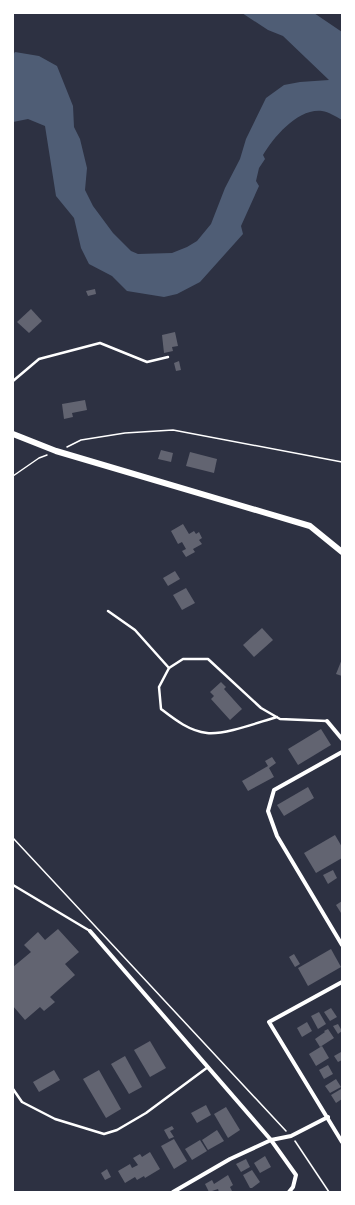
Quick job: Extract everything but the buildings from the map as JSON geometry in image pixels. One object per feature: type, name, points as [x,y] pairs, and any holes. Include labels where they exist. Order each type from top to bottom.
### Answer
[{"type":"street","points":[[13,434],[56,451],[310,526],[342,552]]},
{"type":"street","points":[[327,721],[342,739]]},
{"type":"street","points":[[342,752],[274,790],[268,811],[277,836],[342,945]]},
{"type":"street","points":[[90,931],[271,1140],[296,1175],[293,1187],[288,1192]]},
{"type":"street","points":[[342,982],[269,1022],[342,1142]]},
{"type":"street","points":[[173,1192],[230,1159],[271,1140],[291,1136],[328,1117]]},
{"type":"lane","points":[[13,381],[39,359],[100,343],[147,362],[168,357]]},
{"type":"lane","points":[[108,611],[135,630],[169,668]]},
{"type":"lane","points":[[277,717],[235,729],[208,733],[179,723],[161,709],[159,687],[169,668],[183,659],[208,659],[261,708],[277,717],[280,719],[327,721]]},
{"type":"lane","points":[[13,885],[90,931]]},
{"type":"lane","points":[[13,1089],[22,1102],[55,1119],[104,1134],[117,1130],[146,1113],[208,1067]]},
{"type":"path","points":[[13,476],[38,458],[81,440],[125,433],[173,430],[342,462]]},
{"type":"path","points":[[13,838],[291,1136],[329,1192]]},
{"type":"water","points":[[242,13],[314,13],[342,32],[342,120],[332,114],[322,111],[313,111],[296,119],[280,132],[263,155],[265,159],[259,168],[256,181],[259,186],[241,226],[243,234],[200,282],[177,294],[164,297],[127,291],[112,276],[89,264],[81,248],[74,218],[56,196],[45,126],[28,119],[13,122],[13,55],[15,52],[39,56],[57,66],[73,106],[74,127],[80,139],[87,168],[85,190],[93,206],[113,233],[131,251],[138,254],[172,253],[197,241],[211,224],[225,188],[240,159],[246,139],[266,98],[284,85],[300,82],[329,80],[283,36],[268,30]]}]
